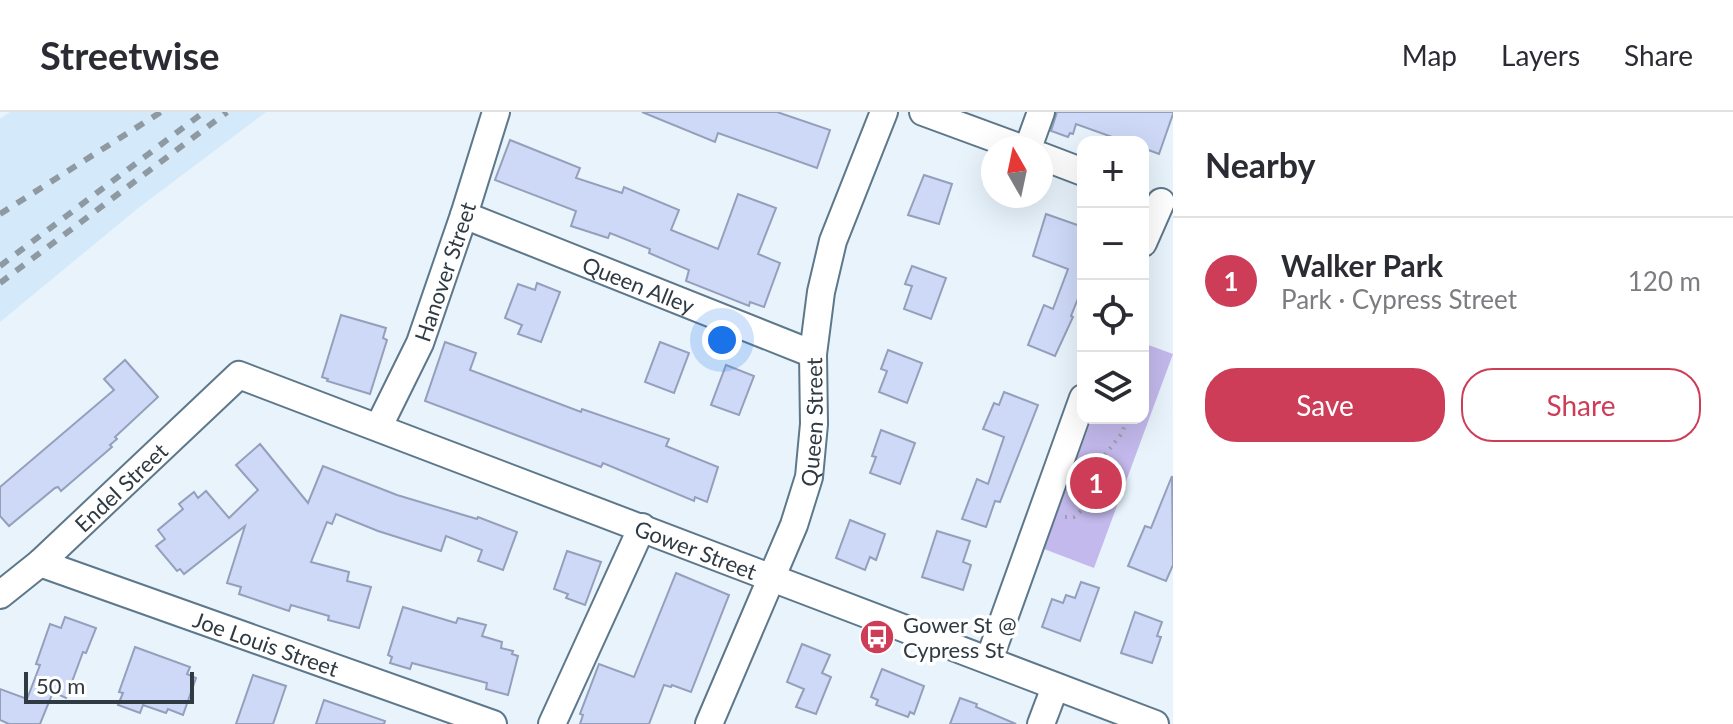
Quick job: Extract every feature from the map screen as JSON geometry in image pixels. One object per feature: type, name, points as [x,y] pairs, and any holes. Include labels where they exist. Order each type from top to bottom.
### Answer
[{"type":"street","name":"Hanover Street","points":[[379,426],[420,343],[496,112]]},
{"type":"street","name":"Queen Street","points":[[709,724],[794,525],[809,477],[814,424],[813,354],[821,292],[833,241],[884,112]]},
{"type":"street","points":[[923,112],[988,136]]},
{"type":"street","points":[[1032,136],[1041,112]]},
{"type":"street","points":[[1053,161],[1077,170]]},
{"type":"street","points":[[1149,227],[1159,201]]},
{"type":"street","name":"Queen Alley","points":[[464,215],[813,354]]},
{"type":"street","name":"Gower Street","points":[[239,375],[1155,724]]},
{"type":"street","name":"Endel Street","points":[[0,595],[40,563],[239,375]]},
{"type":"street","points":[[989,660],[1077,415]]},
{"type":"street","points":[[552,724],[642,527]]},
{"type":"street","name":"Joe Louis Street","points":[[40,563],[493,724]]},
{"type":"street","points":[[1041,724],[1055,687]]},
{"type":"path","points":[[1090,474],[1122,433],[1125,424]]},
{"type":"shaded area","points":[[10,112],[266,112],[137,209],[0,322],[0,119]]},
{"type":"shaded area","points":[[1149,345],[1173,354],[1149,419]]},
{"type":"shaded area","points":[[1090,424],[1147,424],[1094,568],[1044,549]]},
{"type":"building","points":[[642,112],[777,112],[830,130],[817,168],[718,133],[715,142]]},
{"type":"building","points":[[1057,112],[1173,112],[1159,154],[1149,150],[1149,136],[1109,136],[1076,124],[1073,134],[1070,133],[1068,137],[1051,131]]},
{"type":"building","points":[[510,140],[580,168],[576,178],[622,193],[624,187],[679,210],[671,230],[718,249],[738,194],[776,208],[758,254],[780,263],[764,307],[750,302],[749,306],[686,281],[689,270],[649,253],[650,249],[610,233],[608,238],[571,226],[576,211],[495,180]]},
{"type":"building","points":[[924,175],[952,184],[939,224],[908,215]]},
{"type":"building","points":[[1046,214],[1077,225],[1077,301],[1055,356],[1028,345],[1044,305],[1053,309],[1068,269],[1033,256]]},
{"type":"building","points":[[912,266],[946,278],[931,319],[904,309],[912,286],[905,284]]},
{"type":"building","points":[[537,283],[560,292],[541,342],[518,334],[522,325],[505,318],[518,284],[535,290]]},
{"type":"building","points":[[341,315],[386,328],[383,338],[387,340],[370,394],[322,377]]},
{"type":"building","points":[[445,342],[476,353],[470,370],[581,412],[582,409],[669,439],[666,446],[718,467],[707,502],[695,497],[694,501],[603,463],[601,467],[425,401]]},
{"type":"building","points":[[660,342],[689,353],[674,393],[645,382]]},
{"type":"building","points":[[888,350],[922,363],[907,403],[879,392],[887,371],[881,369]]},
{"type":"building","points":[[125,360],[158,397],[115,437],[117,439],[110,445],[112,447],[61,491],[55,488],[9,526],[0,516],[0,487],[114,390],[104,379]]},
{"type":"building","points":[[726,365],[754,376],[739,415],[711,405]]},
{"type":"building","points":[[1004,392],[1038,405],[1000,502],[995,501],[986,527],[962,519],[977,479],[988,484],[1004,437],[983,429],[994,403],[999,405]]},
{"type":"building","points":[[881,430],[915,443],[900,484],[870,473]]},
{"type":"building","points":[[260,444],[308,503],[323,466],[397,495],[478,517],[517,532],[503,570],[478,561],[482,550],[446,536],[441,551],[336,514],[332,524],[327,522],[311,562],[349,572],[347,581],[371,587],[359,628],[291,605],[289,611],[239,594],[241,587],[227,583],[245,526],[184,574],[180,569],[177,571],[156,546],[165,539],[158,530],[183,509],[179,504],[194,492],[198,498],[206,491],[229,518],[258,490],[236,465]]},
{"type":"building","points":[[1172,476],[1173,565],[1166,581],[1128,566],[1145,526],[1151,528]]},
{"type":"building","points":[[850,520],[885,534],[876,560],[870,557],[865,570],[836,558]]},
{"type":"building","points":[[937,531],[970,541],[963,562],[971,565],[963,590],[922,577]]},
{"type":"building","points":[[567,551],[601,562],[585,605],[566,598],[568,594],[554,589]]},
{"type":"building","points":[[676,573],[729,595],[691,692],[664,685],[649,724],[580,724],[583,715],[580,714],[599,664],[634,677]]},
{"type":"building","points":[[1081,582],[1099,588],[1080,641],[1042,627],[1052,599],[1063,603],[1066,595],[1075,598]]},
{"type":"building","points":[[403,607],[456,623],[458,618],[486,625],[482,636],[502,642],[501,648],[518,656],[508,695],[486,689],[487,683],[412,663],[410,669],[390,663],[392,657],[388,655]]},
{"type":"building","points":[[1135,612],[1162,622],[1157,636],[1161,637],[1152,663],[1121,653]]},
{"type":"building","points":[[65,617],[96,628],[86,653],[83,652],[66,698],[53,692],[40,724],[9,724],[0,720],[0,689],[27,699],[40,665],[36,664],[50,624],[61,628]]},
{"type":"building","points":[[802,644],[830,655],[822,673],[831,677],[816,714],[796,707],[804,689],[787,682]]},
{"type":"building","points":[[135,647],[190,667],[187,674],[196,678],[183,715],[143,705],[140,713],[118,705],[123,693],[119,692]]},
{"type":"building","points":[[882,669],[924,686],[914,714],[910,712],[908,717],[876,705],[878,700],[871,697]]},
{"type":"building","points":[[253,675],[286,686],[273,724],[236,724]]},
{"type":"building","points":[[960,698],[977,704],[976,707],[1016,724],[950,724]]},
{"type":"building","points":[[324,700],[385,721],[384,724],[316,724]]},
{"type":"railway","points":[[0,214],[161,112]]},
{"type":"railway","points":[[0,266],[204,112]]},
{"type":"railway","points":[[0,283],[227,112]]},
{"type":"place","name":"Walker Park","points":[[1096,483]]},
{"type":"place","name":"Gower St @ Cypress St","points":[[877,637]]}]
